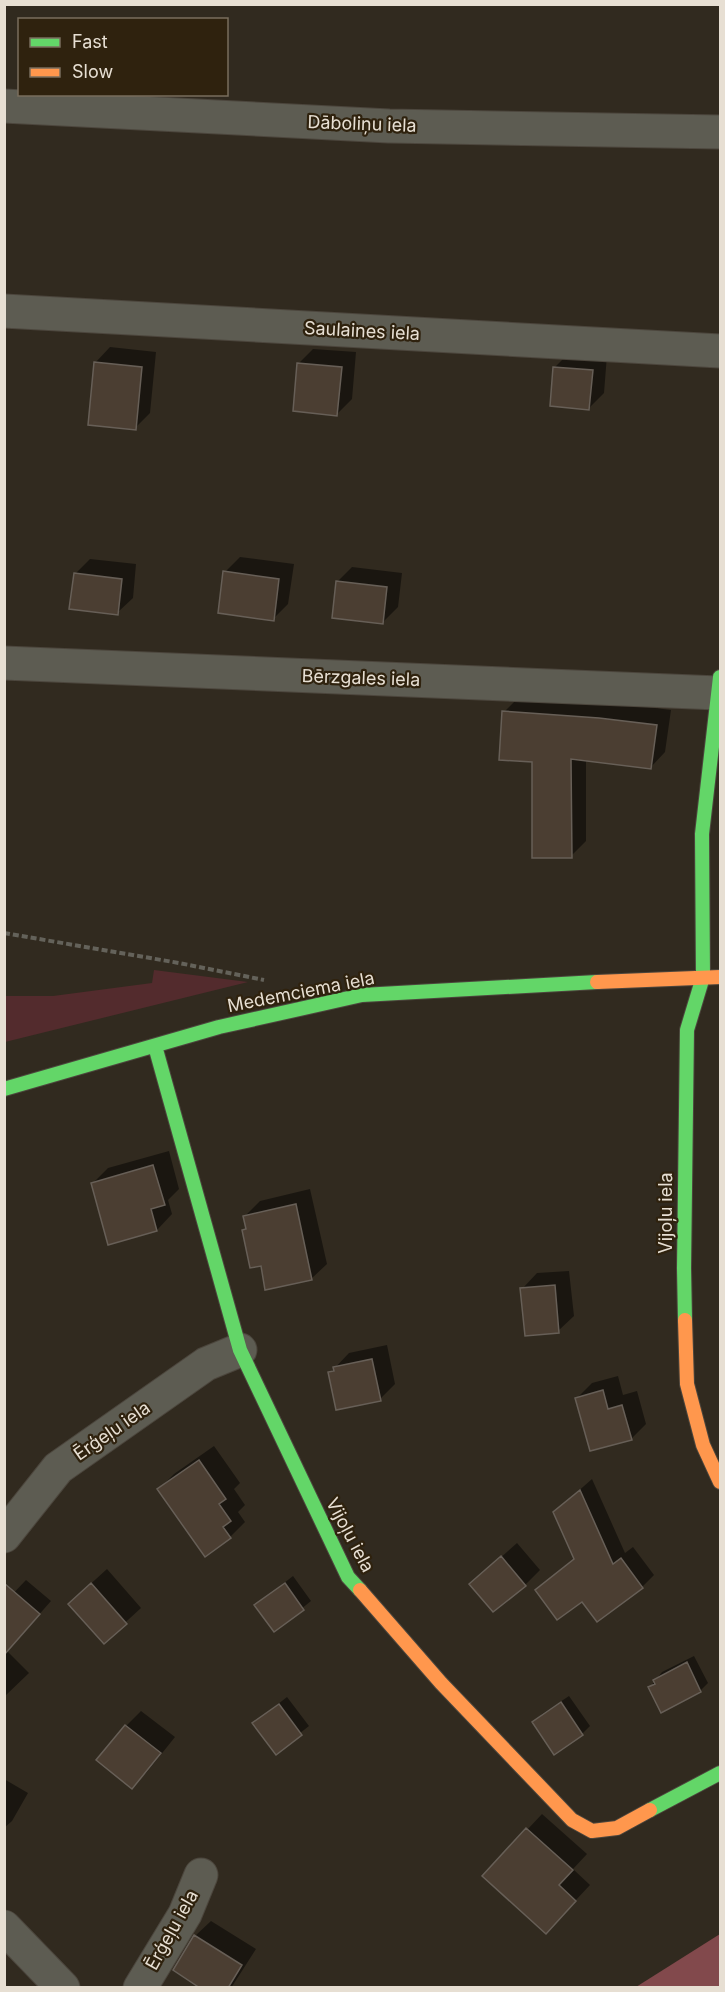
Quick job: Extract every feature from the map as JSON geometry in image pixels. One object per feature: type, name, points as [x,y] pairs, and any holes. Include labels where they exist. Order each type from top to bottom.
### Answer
[{"type":"street","name":"Dāboliņu iela","points":[[4,106],[389,126],[720,132]]},
{"type":"street","name":"Saulaines iela","points":[[4,311],[720,351]]},
{"type":"street","name":"Bērzgales iela","points":[[4,663],[719,685]]},
{"type":"street","name":"Vijoļu iela","points":[[719,685],[702,834],[703,977],[687,1030],[684,1268],[687,1384],[703,1445],[720,1482]]},
{"type":"street","name":"Medemciema iela","points":[[4,1089],[219,1027],[362,995],[720,977]]},
{"type":"street","name":"Vijoļu iela","points":[[154,1046],[240,1350],[348,1577],[441,1683],[572,1820],[592,1831],[617,1828],[720,1773]]},
{"type":"street","name":"Ērģeļu iela","points":[[4,1536],[58,1468],[206,1364],[240,1350]]},
{"type":"street","name":"Ērģeļu iela","points":[[144,1986],[185,1914],[201,1875]]},
{"type":"street","points":[[4,1927],[63,1988]]},
{"type":"path","points":[[4,933],[268,981]]},
{"type":"shaded area","points":[[154,970],[248,982],[5,1042],[5,996],[53,996],[152,983]]},
{"type":"shaded area","points":[[720,1934],[720,1987],[636,1987]]},
{"type":"building","points":[[94,362],[142,367],[136,430],[88,425]]},
{"type":"building","points":[[297,363],[342,367],[337,416],[293,411]]},
{"type":"building","points":[[553,367],[593,370],[589,410],[550,406]]},
{"type":"building","points":[[223,571],[279,579],[274,621],[218,613]]},
{"type":"building","points":[[74,573],[122,579],[118,615],[69,609]]},
{"type":"building","points":[[336,581],[387,587],[383,624],[332,618]]},
{"type":"building","points":[[502,711],[657,725],[651,769],[571,759],[572,858],[532,858],[532,762],[499,760]]},
{"type":"building","points":[[153,1165],[165,1205],[151,1209],[157,1231],[108,1245],[91,1183]]},
{"type":"building","points":[[296,1204],[312,1280],[265,1290],[261,1266],[250,1268],[242,1230],[246,1229],[243,1216]]},
{"type":"building","points":[[555,1285],[559,1333],[525,1336],[520,1288]]},
{"type":"building","points":[[372,1359],[381,1401],[336,1410],[328,1372],[334,1371],[333,1367]]},
{"type":"building","points":[[603,1390],[608,1409],[622,1405],[632,1440],[590,1451],[575,1398]]},
{"type":"building","points":[[199,1460],[226,1499],[219,1504],[231,1521],[223,1527],[231,1538],[205,1557],[157,1489]]},
{"type":"building","points":[[580,1490],[613,1564],[621,1558],[643,1588],[597,1622],[582,1602],[557,1620],[535,1590],[574,1559],[553,1512]]},
{"type":"building","points":[[501,1556],[526,1586],[493,1612],[469,1584]]},
{"type":"building","points":[[4,1583],[40,1614],[4,1655]]},
{"type":"building","points":[[91,1583],[127,1624],[104,1644],[68,1604]]},
{"type":"building","points":[[285,1583],[304,1610],[274,1632],[254,1605]]},
{"type":"building","points":[[687,1662],[701,1692],[661,1713],[648,1687],[655,1684],[653,1680]]},
{"type":"building","points":[[561,1702],[583,1735],[554,1755],[532,1722]]},
{"type":"building","points":[[279,1704],[302,1735],[276,1755],[252,1723]]},
{"type":"building","points":[[125,1725],[161,1753],[132,1789],[96,1760]]},
{"type":"building","points":[[526,1828],[573,1870],[559,1885],[576,1901],[546,1934],[482,1876]]},
{"type":"building","points":[[194,1935],[242,1965],[228,1988],[200,1988],[173,1970]]},
{"type":"traffic: fast","points":[[685,1320],[687,1030],[703,977],[702,834],[720,677]]},
{"type":"traffic: fast","points":[[4,1089],[219,1027],[362,995],[597,982]]},
{"type":"traffic: fast","points":[[155,1046],[240,1350],[348,1577],[360,1590]]},
{"type":"traffic: fast","points":[[650,1810],[720,1773]]},
{"type":"traffic: slow","points":[[597,982],[720,977]]},
{"type":"traffic: slow","points":[[685,1320],[687,1384],[703,1445],[720,1482]]},
{"type":"traffic: slow","points":[[360,1590],[441,1683],[572,1820],[592,1831],[617,1828],[650,1810]]}]
